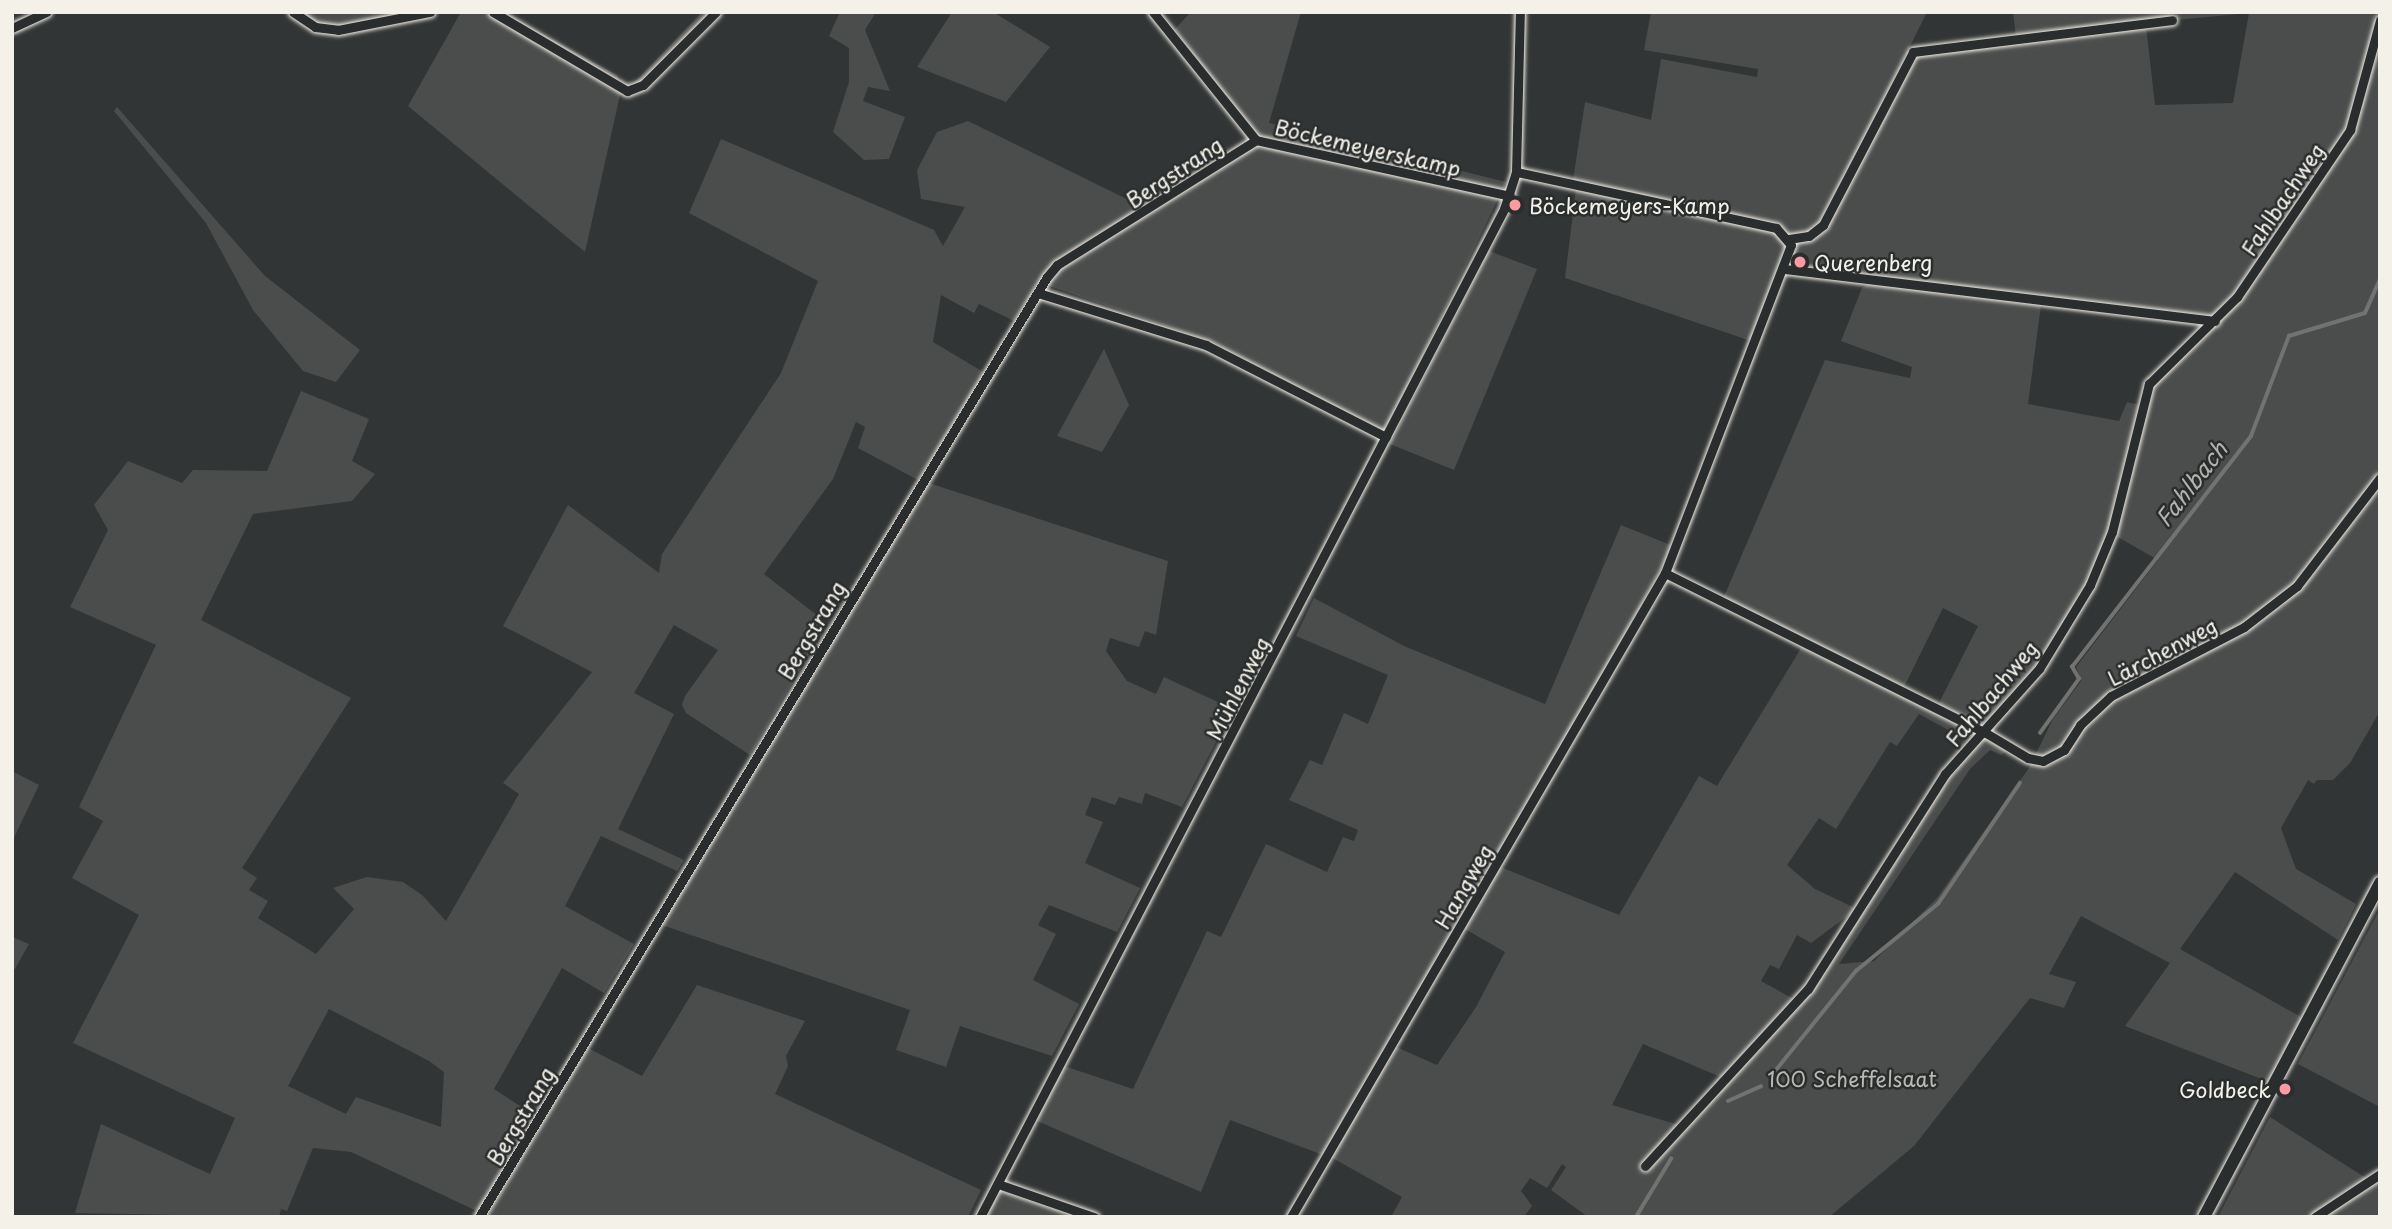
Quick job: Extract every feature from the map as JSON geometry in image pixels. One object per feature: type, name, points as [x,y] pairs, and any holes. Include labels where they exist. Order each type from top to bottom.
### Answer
[{"type":"street","points":[[12,28],[30,24],[47,12]]},
{"type":"street","points":[[293,12],[315,27],[338,30],[430,12]]},
{"type":"street","points":[[493,12],[627,91],[634,91],[716,12]]},
{"type":"street","name":"Böckemeyerskamp","points":[[1153,12],[1256,140],[1510,196]]},
{"type":"street","name":"Mühlenweg","points":[[981,1217],[1510,196],[1516,172],[1520,12]]},
{"type":"street","points":[[1516,172],[1776,228],[1789,239],[1809,236],[1824,225],[1913,52],[2172,20]]},
{"type":"street","name":"Fahlbachweg","points":[[1645,1166],[1808,989],[1945,774],[1986,733],[2039,668],[2091,584],[2112,533],[2149,384],[2237,298],[2350,130],[2380,20]]},
{"type":"street","name":"Bergstrang","points":[[479,1217],[1057,265],[1256,140]]},
{"type":"street","name":"Hangweg","points":[[1291,1217],[1665,573],[1785,269],[1789,239]]},
{"type":"street","points":[[1785,269],[2215,321]]},
{"type":"street","points":[[1038,293],[1206,345],[1386,438]]},
{"type":"street","name":"Lärchenweg","points":[[1665,573],[1986,733],[2028,758],[2043,761],[2064,750],[2080,725],[2111,696],[2236,632],[2297,586],[2380,478]]},
{"type":"street","points":[[2204,1217],[2380,883]]},
{"type":"street","points":[[2315,1217],[2380,1174]]},
{"type":"street","points":[[998,1184],[1094,1217]]},
{"type":"green space","points":[[285,12],[443,12],[332,35],[312,31]]},
{"type":"green space","points":[[461,12],[502,12],[617,75],[620,84],[629,88],[702,12],[713,12],[635,88],[620,95],[585,252],[408,106]]},
{"type":"green space","points":[[840,12],[876,12],[865,30],[890,91],[868,87],[863,101],[905,117],[889,159],[864,160],[833,132],[849,82],[849,48],[829,36]]},
{"type":"green space","points":[[952,12],[993,12],[1050,47],[1006,102],[917,67]]},
{"type":"green space","points":[[1191,12],[1301,12],[1269,123],[1506,182],[1385,433],[1213,342],[1038,282],[1014,321],[979,304],[974,313],[941,295],[933,342],[985,373],[918,480],[858,448],[865,427],[856,422],[833,479],[764,574],[827,623],[750,755],[686,713],[682,705],[685,696],[718,650],[674,625],[634,693],[674,714],[618,829],[684,860],[677,871],[601,836],[565,906],[634,944],[604,993],[562,968],[494,1089],[523,1108],[530,1123],[479,1212],[351,1152],[313,1148],[287,1211],[281,1209],[279,1217],[75,1213],[101,1124],[210,1174],[235,1118],[73,1043],[139,915],[72,878],[103,821],[79,807],[156,645],[70,607],[108,530],[94,505],[128,461],[182,483],[193,470],[267,471],[301,391],[369,419],[352,461],[375,474],[352,501],[253,514],[201,620],[351,698],[242,868],[257,878],[249,890],[268,901],[258,918],[316,954],[354,909],[333,888],[367,877],[403,882],[422,895],[446,921],[519,794],[503,783],[592,672],[503,626],[568,505],[659,573],[662,554],[781,373],[818,281],[689,213],[721,139],[934,230],[943,246],[965,207],[921,199],[917,170],[937,132],[968,121],[1149,210],[1253,137],[1175,29]],"holes":[[[329,1009],[429,1061],[444,1072],[441,1127],[356,1097],[346,1114],[288,1086]]]},
{"type":"green space","points":[[1651,12],[1927,12],[1822,223],[1817,230],[1790,237],[1777,227],[1573,180],[1585,102],[1651,120],[1661,59],[1757,77],[1758,69],[1644,50]]},
{"type":"green space","points":[[2013,12],[2169,12],[2170,18],[2016,37]]},
{"type":"green space","points":[[2175,12],[2379,12],[2346,129],[2235,295],[2215,318],[1791,267],[1794,241],[1821,231],[1915,55],[2146,26],[2155,105],[2233,103],[2249,13],[2176,20]]},
{"type":"green space","name":"100 Scheffelsaat","points":[[2380,34],[2380,711],[2350,763],[2333,780],[2317,780],[2314,784],[2308,780],[2281,828],[2296,869],[2356,904],[2338,940],[2235,872],[2180,949],[2301,1017],[2380,868],[2269,1082],[2125,1026],[2170,963],[2081,916],[2049,974],[2076,982],[2064,1008],[2030,998],[1914,1146],[1829,1217],[1588,1217],[1551,1190],[1566,1167],[1562,1164],[1547,1188],[1530,1178],[1521,1191],[1532,1206],[1524,1217],[1391,1217],[1402,1197],[1329,1156],[1394,1046],[1437,1065],[1476,1007],[1505,952],[1458,925],[1323,1155],[1230,1120],[1201,1192],[1035,1120],[1064,1066],[1133,1089],[1207,931],[1221,937],[1266,844],[1327,872],[1343,837],[1354,841],[1358,830],[1289,800],[1310,760],[1322,765],[1344,713],[1368,724],[1388,675],[1296,636],[1314,598],[1404,646],[1545,704],[1621,525],[1673,546],[1498,866],[1619,915],[1699,776],[1717,786],[1803,645],[1723,599],[1825,360],[1910,378],[1912,367],[1841,341],[1862,288],[1869,284],[2041,305],[2028,404],[2119,421],[2127,402],[2140,405],[2109,528],[2089,583],[2037,667],[1986,731],[1937,707],[1978,626],[1943,608],[1903,689],[1983,734],[1972,743],[1919,714],[1897,746],[1890,742],[1836,829],[1819,818],[1787,865],[1815,889],[1857,909],[1811,943],[1797,935],[1779,969],[1770,965],[1761,981],[1795,1000],[1723,1078],[1643,1044],[1612,1105],[1679,1125],[1810,990],[1959,760],[1986,735],[2008,749],[2001,755],[1990,750],[1970,769],[1839,964],[1874,961],[1937,898],[2029,768],[2053,719],[2081,681],[2076,667],[2158,560],[2116,536],[2152,387],[2217,323],[2353,130]]},
{"type":"green space","points":[[117,107],[265,276],[360,350],[336,382],[303,371],[253,310],[206,223],[114,111]]},
{"type":"green space","points":[[1576,189],[1776,230],[1786,245],[1754,342],[1565,278]]},
{"type":"green space","points":[[1489,251],[1537,269],[1454,470],[1390,444]]},
{"type":"green space","points":[[1104,349],[1129,405],[1102,452],[1057,436]]},
{"type":"green space","points":[[929,483],[1168,561],[1156,635],[1145,631],[1139,647],[1110,638],[1106,651],[1127,681],[1156,694],[1164,677],[1233,709],[1182,807],[1145,793],[1142,804],[1119,797],[1115,805],[1092,797],[1085,815],[1103,822],[1085,863],[1140,888],[1117,932],[1049,905],[1038,925],[1056,934],[1033,980],[1079,1004],[1052,1056],[960,1026],[946,1067],[896,1050],[910,1010],[659,924],[838,626]]},
{"type":"green space","points":[[12,771],[39,785],[12,842]]},
{"type":"green space","points":[[2380,909],[2380,1107],[2298,1064]]},
{"type":"green space","points":[[12,937],[29,944],[12,974]]},
{"type":"green space","points":[[697,985],[805,1021],[786,1056],[788,1066],[775,1094],[981,1190],[968,1217],[487,1217],[588,1048],[642,1076]]},
{"type":"green space","points":[[2270,1117],[2366,1178],[2308,1217],[2218,1217]]},
{"type":"green space","points":[[2380,1177],[2380,1217],[2320,1217]]},
{"type":"green space","points":[[1000,1191],[1074,1217],[986,1217]]},
{"type":"waterway","name":"Fahlbach","points":[[2040,733],[2079,679],[2072,667],[2251,436],[2289,336],[2365,313],[2380,279]]},
{"type":"waterway","points":[[1772,1075],[1856,971],[1938,904],[2020,783]]},
{"type":"waterway","name":"Fahlbach","points":[[1728,1101],[1761,1086]]},
{"type":"waterway","name":"Fahlbach","points":[[1636,1217],[1671,1159]]},
{"type":"place","name":"Böckemeyers-Kamp","points":[[1515,205]]},
{"type":"place","name":"Querenberg","points":[[1800,262]]},
{"type":"place","name":"Goldbeck","points":[[2285,1089]]}]
